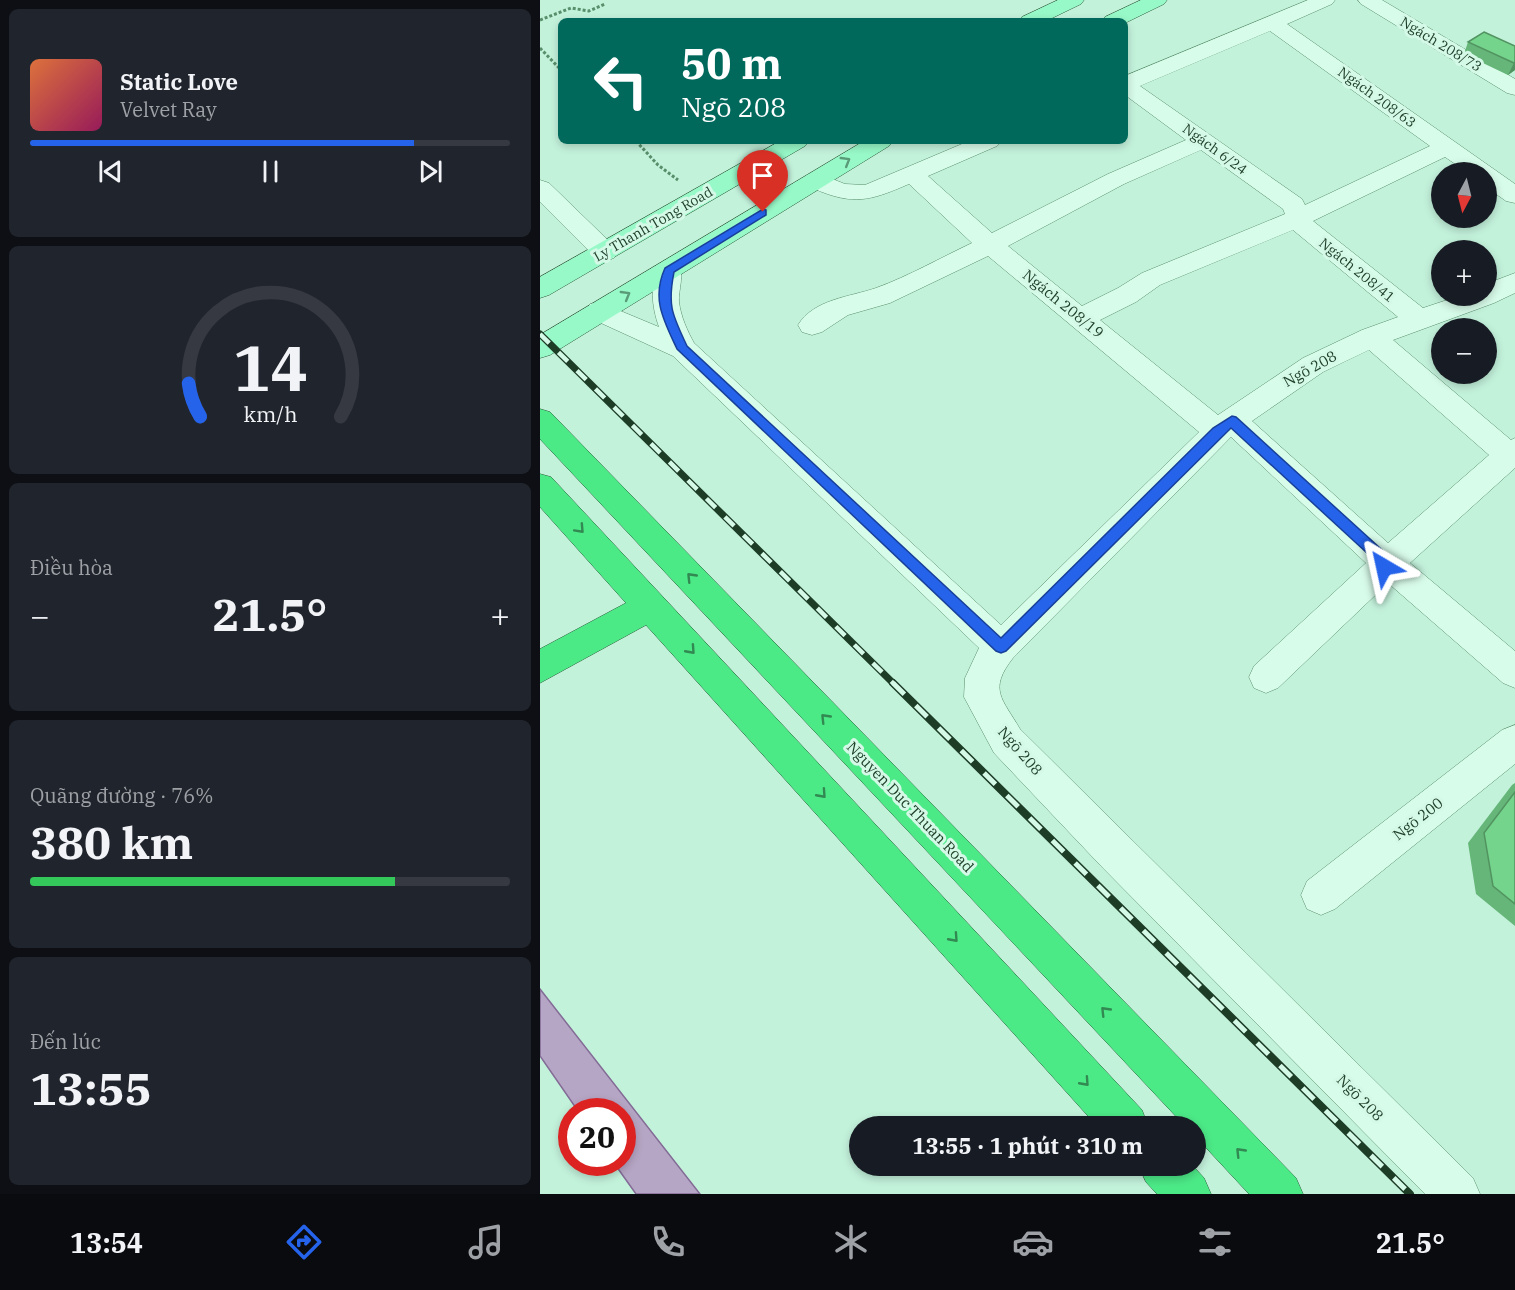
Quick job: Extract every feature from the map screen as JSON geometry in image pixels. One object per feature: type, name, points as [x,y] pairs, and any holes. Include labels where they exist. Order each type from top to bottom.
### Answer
[{"type":"highway","name":"Nguyen Duc Thuan Road","points":[[540,420],[1280,1194]]},
{"type":"highway","points":[[540,486],[1117,1116]]},
{"type":"highway","points":[[540,667],[651,606]]},
{"type":"highway","points":[[1171,1176],[1188,1194]]},
{"type":"main road","points":[[1035,18],[1074,0]]},
{"type":"main road","points":[[1118,18],[1157,0]]},
{"type":"main road","name":"Ly Thanh Tong Road","points":[[540,289],[792,144]]},
{"type":"main road","points":[[540,348],[876,144]]},
{"type":"street","points":[[1128,83],[1325,0]]},
{"type":"street","name":"Ngách 208/73","points":[[1368,0],[1515,88]]},
{"type":"street","name":"Ngách 208/63","points":[[1271,22],[1468,162]]},
{"type":"street","name":"Ngách 6/24","points":[[1128,86],[1293,206],[1298,211],[1299,218]]},
{"type":"street","points":[[812,325],[839,308],[853,302],[881,296],[990,245],[1116,179],[1203,141]]},
{"type":"street","points":[[815,180],[842,192],[855,194],[869,192],[982,144]]},
{"type":"street","points":[[1081,318],[1127,295],[1159,275],[1299,218],[1446,147]]},
{"type":"street","name":"Ngách 208/19","points":[[912,174],[990,245],[1081,318],[1225,426],[1515,672]]},
{"type":"street","points":[[1497,183],[1515,195]]},
{"type":"street","points":[[540,188],[605,252]]},
{"type":"street","name":"Ngách 208/41","points":[[1299,218],[1302,225],[1419,320]]},
{"type":"street","points":[[669,271],[664,292],[665,312],[682,349]]},
{"type":"street","name":"Ngõ 208","points":[[1497,290],[1515,282]]},
{"type":"street","name":"Ngõ 208","points":[[1457,306],[1372,338],[1313,365],[1265,396],[1225,426],[1001,647],[990,661],[982,678],[982,697],[1007,741],[1114,852],[1457,1194]]},
{"type":"street","points":[[599,311],[682,349],[1001,647]]},
{"type":"street","points":[[1266,678],[1388,563],[1511,452],[1372,338]]},
{"type":"street","name":"Ngõ 200","points":[[1321,895],[1515,742]]},
{"type":"path","points":[[540,20],[571,8],[590,11],[605,4]]},
{"type":"path","points":[[540,48],[558,67]]},
{"type":"path","points":[[639,144],[658,165],[699,198]]},
{"type":"shaded area","points":[[540,989],[625,1098],[569,1098],[540,1056]]},
{"type":"shaded area","points":[[636,1112],[700,1194],[636,1194],[623,1176],[636,1176]]},
{"type":"building","points":[[1484,32],[1515,46],[1514,63],[1468,42]]},
{"type":"building","points":[[1515,792],[1515,904],[1493,886],[1484,833]]},
{"type":"railway","points":[[540,334],[894,684]]},
{"type":"railway","points":[[893,683],[1410,1194]]},
{"type":"route","points":[[763,212],[669,271],[664,292],[665,312],[682,349],[1001,647],[1218,431],[1232,421],[1388,563],[1384,567]]}]
